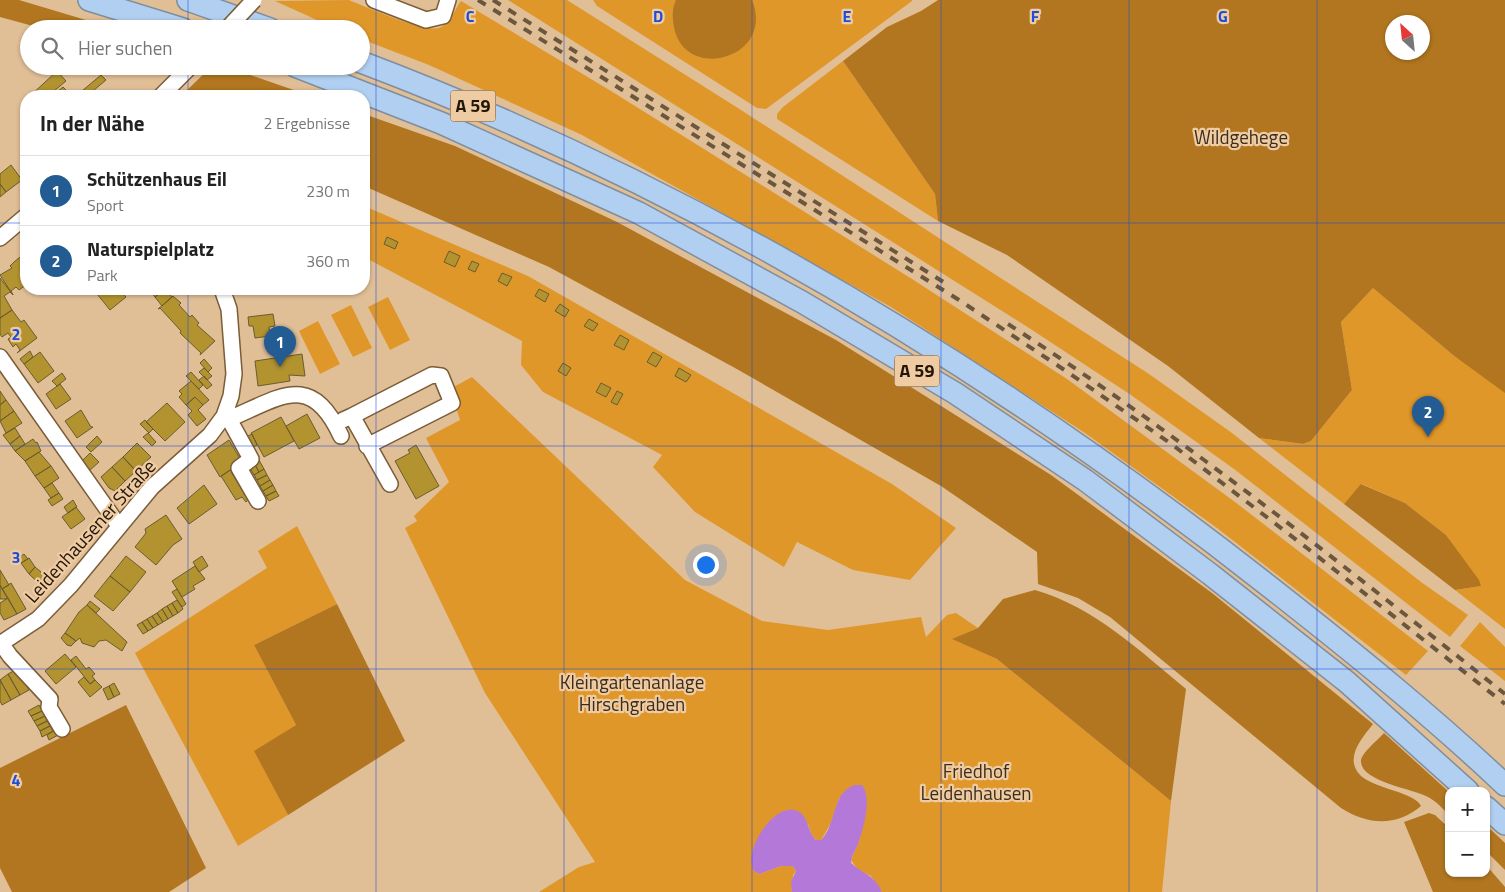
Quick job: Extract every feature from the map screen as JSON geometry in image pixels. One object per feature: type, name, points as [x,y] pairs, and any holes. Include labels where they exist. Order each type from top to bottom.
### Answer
[{"type":"highway","points":[[89,0],[153,20]]},
{"type":"highway","points":[[188,0],[245,20]]},
{"type":"highway","points":[[224,0],[263,20]]},
{"type":"highway","name":"A 59","points":[[370,65],[453,97],[583,155],[811,275],[968,369],[1102,459],[1231,556],[1363,660],[1505,785]]},
{"type":"highway","name":"A 59","points":[[318,75],[356,90]]},
{"type":"highway","name":"A 59","points":[[370,95],[441,123],[639,213],[802,302],[955,393],[1085,480],[1210,574],[1347,682],[1464,787]]},
{"type":"highway","points":[[1490,811],[1505,824]]},
{"type":"street","points":[[235,20],[254,0]]},
{"type":"street","points":[[374,0],[426,20],[442,16],[448,0]]},
{"type":"street","points":[[167,90],[182,75]]},
{"type":"street","points":[[0,238],[20,221]]},
{"type":"street","name":"Leidenhausener Straße","points":[[1,643],[38,619],[70,585],[152,487],[210,435],[226,417],[234,374],[229,309],[224,295]]},
{"type":"street","points":[[0,357],[119,526]]},
{"type":"street","points":[[258,501],[239,468],[251,460],[226,417],[280,398],[307,395],[319,402],[338,430],[352,416],[432,376],[441,376],[452,403],[367,446]]},
{"type":"street","points":[[352,416],[367,446],[390,484]]},
{"type":"street","points":[[1,643],[10,656],[50,700],[49,707],[62,729]]},
{"type":"green space","points":[[0,0],[19,0],[86,20],[20,20],[20,22],[0,17]]},
{"type":"green space","points":[[349,0],[394,18],[421,26],[439,28],[446,24],[461,1],[611,91],[912,279],[1067,379],[1235,502],[1428,651],[1406,675],[1217,528],[1085,433],[891,307],[582,135],[429,65],[370,42],[370,20],[317,20],[275,1]]},
{"type":"green space","points":[[508,0],[567,0],[741,110],[1149,374],[1232,433],[1421,582],[1468,615],[1450,637],[1234,469],[1131,395],[1026,326]]},
{"type":"green space","points":[[593,0],[912,1],[766,109],[757,108],[597,6]]},
{"type":"green space","points":[[676,0],[752,0],[756,20],[751,37],[741,49],[726,57],[709,59],[694,55],[681,44],[674,27],[673,13]]},
{"type":"green space","name":"Wildgehege","points":[[938,0],[1505,0],[1505,393],[1453,355],[1373,288],[1341,322],[1352,390],[1311,441],[1303,444],[1259,438],[1168,366],[1007,255],[938,221],[935,194],[843,61],[887,27],[921,11]]},
{"type":"green space","points":[[843,61],[935,194],[938,221],[777,119],[777,114],[783,107]]},
{"type":"green space","points":[[203,75],[250,75],[294,90],[187,90]]},
{"type":"green space","points":[[370,116],[455,146],[617,222],[836,340],[1051,475],[1212,593],[1373,724],[1356,748],[1354,762],[1356,769],[1366,780],[1411,797],[1421,806],[1402,818],[1382,821],[1361,818],[1341,808],[1110,617],[1078,598],[1038,584],[1037,552],[941,486],[735,368],[549,267],[370,189]]},
{"type":"green space","points":[[370,209],[528,276],[892,484],[956,528],[910,580],[853,570],[797,542],[784,567],[695,512],[653,467],[662,455],[543,392],[521,365],[522,341],[370,260]]},
{"type":"green space","points":[[1373,288],[1453,355],[1505,389],[1505,629],[1455,590],[1481,586],[1446,535],[1405,503],[1362,484],[1344,504],[1259,438],[1303,444],[1311,441],[1352,390],[1341,322]]},
{"type":"green space","points":[[388,297],[410,340],[390,350],[368,307]]},
{"type":"green space","points":[[351,305],[372,348],[353,357],[331,315]]},
{"type":"green space","points":[[318,321],[340,364],[320,374],[299,331]]},
{"type":"green space","points":[[472,377],[685,580],[762,621],[828,630],[921,617],[926,637],[947,615],[956,613],[978,628],[953,639],[997,659],[1171,801],[1162,892],[882,892],[871,876],[858,870],[851,860],[859,841],[866,806],[839,798],[831,823],[821,840],[816,840],[812,836],[808,824],[774,817],[771,820],[754,871],[759,874],[781,866],[793,866],[796,871],[793,875],[792,892],[539,892],[579,867],[595,862],[485,693],[405,528],[417,521],[414,516],[449,482],[426,438],[460,420],[450,389]]},
{"type":"green space","points":[[1361,484],[1405,503],[1446,535],[1479,580],[1481,586],[1455,590],[1344,504]]},
{"type":"green space","points":[[297,526],[337,604],[254,645],[296,725],[255,752],[288,815],[238,846],[135,653],[267,568],[258,551]]},
{"type":"green space","points":[[1035,590],[1077,607],[1097,619],[1134,645],[1186,689],[1171,801],[997,659],[952,639],[978,628],[1003,599]]},
{"type":"green space","points":[[337,604],[405,741],[288,815],[254,751],[296,725],[254,645]]},
{"type":"green space","points":[[1480,622],[1505,647],[1505,681],[1460,646]]},
{"type":"green space","points":[[126,705],[206,868],[169,892],[12,892],[0,868],[0,768]]},
{"type":"green space","points":[[1384,733],[1445,788],[1445,811],[1428,797],[1370,775],[1364,769],[1361,759]]},
{"type":"green space","points":[[1429,813],[1435,815],[1445,824],[1445,877],[1490,877],[1490,870],[1505,887],[1505,892],[1433,892],[1404,822]]},
{"type":"green space","points":[[1490,829],[1505,843],[1505,870],[1490,855]]},
{"type":"shaded area","points":[[855,785],[862,785],[865,790],[867,804],[863,828],[851,863],[872,878],[882,892],[792,892],[791,882],[796,871],[793,866],[781,866],[759,874],[754,871],[751,863],[756,842],[761,832],[777,814],[786,810],[800,812],[813,837],[816,840],[821,840],[830,826],[842,794]]},
{"type":"building","points":[[53,75],[61,75],[66,81],[55,90],[36,90]]},
{"type":"building","points":[[101,75],[106,80],[94,90],[83,90]]},
{"type":"building","points":[[11,165],[20,177],[20,182],[6,192],[0,184],[0,174]]},
{"type":"building","points":[[0,184],[6,192],[0,197]]},
{"type":"building","points":[[387,237],[398,242],[395,249],[384,244]]},
{"type":"building","points":[[449,251],[460,256],[455,267],[444,262]]},
{"type":"building","points":[[20,257],[20,289],[16,287],[11,291],[13,295],[0,275],[12,268],[10,266]]},
{"type":"building","points":[[472,261],[479,264],[475,272],[468,269]]},
{"type":"building","points":[[502,273],[512,277],[507,286],[498,281]]},
{"type":"building","points":[[0,278],[13,295],[10,292],[4,296],[12,310],[0,318]]},
{"type":"building","points":[[539,289],[549,294],[545,302],[535,296]]},
{"type":"building","points":[[98,295],[124,295],[126,297],[110,310]]},
{"type":"building","points":[[158,295],[170,295],[172,297],[162,306],[155,297]]},
{"type":"building","points":[[173,296],[181,303],[179,305],[190,317],[192,315],[199,323],[197,325],[215,341],[200,355],[201,353],[180,333],[181,331],[160,308],[158,309]]},
{"type":"building","points":[[560,304],[569,310],[565,317],[555,311]]},
{"type":"building","points":[[12,310],[21,322],[24,320],[37,338],[17,353],[20,350],[16,344],[13,347],[8,339],[11,337],[8,333],[2,337],[0,334],[0,318]]},
{"type":"building","points":[[273,314],[275,326],[269,327],[270,336],[255,338],[253,326],[249,326],[248,317]]},
{"type":"building","points":[[589,319],[598,324],[593,331],[584,326]]},
{"type":"building","points":[[620,335],[629,340],[624,350],[614,345]]},
{"type":"building","points":[[30,351],[33,357],[24,364],[20,359]]},
{"type":"building","points":[[40,352],[54,371],[38,383],[24,364]]},
{"type":"building","points":[[653,352],[662,357],[656,367],[647,362]]},
{"type":"building","points":[[302,354],[305,376],[289,375],[290,381],[258,386],[255,361]]},
{"type":"building","points":[[204,359],[212,368],[208,372],[200,363]]},
{"type":"building","points":[[563,363],[571,368],[566,376],[558,371]]},
{"type":"building","points":[[204,368],[212,376],[207,380],[199,372]]},
{"type":"building","points":[[679,368],[691,375],[686,382],[675,376]]},
{"type":"building","points":[[191,372],[203,385],[199,389],[186,376]]},
{"type":"building","points":[[62,373],[66,379],[57,386],[52,381]]},
{"type":"building","points":[[204,376],[212,385],[207,389],[199,380]]},
{"type":"building","points":[[191,381],[209,400],[203,405],[195,397],[186,405],[179,397],[182,394],[179,391]]},
{"type":"building","points":[[601,383],[611,388],[606,397],[596,392]]},
{"type":"building","points":[[60,384],[71,399],[56,409],[46,394]]},
{"type":"building","points":[[0,391],[6,400],[0,405]]},
{"type":"building","points":[[617,391],[623,394],[617,405],[611,402]]},
{"type":"building","points":[[195,397],[203,405],[198,410],[206,419],[197,426],[188,415],[192,411],[186,405]]},
{"type":"building","points":[[6,400],[14,411],[0,421],[0,405]]},
{"type":"building","points":[[167,403],[185,422],[165,441],[146,422]]},
{"type":"building","points":[[81,410],[91,427],[93,427],[77,438],[65,421]]},
{"type":"building","points":[[14,411],[22,423],[6,433],[0,421]]},
{"type":"building","points":[[307,414],[320,438],[299,449],[286,426]]},
{"type":"building","points":[[281,417],[294,441],[264,457],[251,433]]},
{"type":"building","points":[[145,420],[153,429],[149,433],[140,424]]},
{"type":"building","points":[[15,428],[20,436],[10,444],[3,435]]},
{"type":"building","points":[[148,433],[156,442],[152,446],[143,437]]},
{"type":"building","points":[[252,434],[257,445],[252,448],[246,437]]},
{"type":"building","points":[[20,436],[25,444],[15,451],[10,444]]},
{"type":"building","points":[[97,436],[102,442],[91,452],[86,447]]},
{"type":"building","points":[[33,439],[37,442],[41,451],[25,461],[15,451]]},
{"type":"building","points":[[229,440],[242,462],[220,477],[207,455]]},
{"type":"building","points":[[137,443],[151,457],[136,471],[123,457]]},
{"type":"building","points":[[416,445],[439,486],[416,499],[395,461],[410,453],[408,450]]},
{"type":"building","points":[[39,452],[51,466],[35,476],[25,461]]},
{"type":"building","points":[[90,453],[99,462],[89,471],[82,461]]},
{"type":"building","points":[[123,457],[136,471],[125,481],[112,467]]},
{"type":"building","points":[[259,460],[264,469],[259,472],[254,463]]},
{"type":"building","points":[[254,463],[259,472],[254,475],[249,466]]},
{"type":"building","points":[[51,466],[59,478],[44,488],[35,476]]},
{"type":"building","points":[[112,467],[125,481],[115,491],[109,488],[101,477]]},
{"type":"building","points":[[264,469],[267,475],[257,480],[254,475]]},
{"type":"building","points":[[230,470],[248,500],[246,502],[242,497],[236,500],[221,476]]},
{"type":"building","points":[[267,475],[270,480],[260,486],[257,480]]},
{"type":"building","points":[[270,480],[273,485],[263,491],[260,486]]},
{"type":"building","points":[[52,483],[59,493],[51,498],[44,488]]},
{"type":"building","points":[[204,485],[217,504],[189,524],[177,508]]},
{"type":"building","points":[[273,485],[276,491],[266,496],[263,491]]},
{"type":"building","points":[[276,491],[279,496],[269,501],[266,496]]},
{"type":"building","points":[[59,493],[63,499],[52,506],[48,500]]},
{"type":"building","points":[[73,500],[77,507],[68,513],[64,507]]},
{"type":"building","points":[[76,507],[85,519],[71,529],[62,517]]},
{"type":"building","points":[[166,515],[182,539],[173,545],[156,565],[135,547],[146,533],[145,529]]},
{"type":"building","points":[[24,554],[28,559],[21,563],[18,558]]},
{"type":"building","points":[[126,556],[146,572],[130,592],[110,576]]},
{"type":"building","points":[[202,556],[208,566],[199,572],[193,562]]},
{"type":"building","points":[[29,558],[35,567],[29,574],[21,563]]},
{"type":"building","points":[[195,566],[205,579],[193,586],[195,589],[182,597],[172,581]]},
{"type":"building","points":[[35,567],[52,581],[45,589],[29,574]]},
{"type":"building","points":[[0,570],[9,585],[2,589],[0,585]]},
{"type":"building","points":[[110,576],[130,592],[113,611],[94,596]]},
{"type":"building","points":[[11,583],[26,609],[17,614],[2,589]]},
{"type":"building","points":[[0,585],[8,598],[0,599]]},
{"type":"building","points":[[177,589],[186,604],[182,607],[172,592]]},
{"type":"building","points":[[8,598],[17,614],[4,620],[0,613],[0,603]]},
{"type":"building","points":[[177,600],[183,609],[178,613],[172,603]]},
{"type":"building","points":[[90,601],[100,609],[96,613],[87,605]]},
{"type":"building","points":[[172,603],[178,613],[173,616],[167,606]]},
{"type":"building","points":[[87,605],[127,642],[122,651],[106,640],[99,641],[94,647],[82,643],[80,638],[76,641],[65,633],[79,612]]},
{"type":"building","points":[[167,606],[173,616],[168,619],[162,609]]},
{"type":"building","points":[[162,609],[168,619],[163,622],[157,613]]},
{"type":"building","points":[[157,613],[163,622],[158,625],[152,616]]},
{"type":"building","points":[[152,616],[158,625],[153,628],[147,619]]},
{"type":"building","points":[[147,619],[153,628],[148,631],[142,622]]},
{"type":"building","points":[[142,622],[148,631],[143,634],[137,625]]},
{"type":"building","points":[[65,633],[76,641],[71,646],[67,645],[61,638]]},
{"type":"building","points":[[65,654],[76,667],[56,684],[45,671]]},
{"type":"building","points":[[76,656],[86,669],[89,667],[95,674],[92,676],[95,680],[90,684],[71,660]]},
{"type":"building","points":[[17,669],[29,690],[20,695],[8,674]]},
{"type":"building","points":[[8,674],[20,695],[11,700],[0,680]]},
{"type":"building","points":[[84,677],[90,684],[95,680],[102,687],[90,697],[78,682]]},
{"type":"building","points":[[0,680],[11,700],[2,705],[0,701]]},
{"type":"building","points":[[114,683],[120,694],[114,697],[109,686]]},
{"type":"building","points":[[109,686],[114,697],[108,700],[103,689]]},
{"type":"building","points":[[39,705],[42,711],[31,716],[28,711]]},
{"type":"building","points":[[42,711],[45,716],[34,721],[31,716]]},
{"type":"building","points":[[45,716],[47,721],[37,726],[34,721]]},
{"type":"building","points":[[47,721],[50,726],[40,731],[37,726]]},
{"type":"building","points":[[50,726],[53,731],[42,737],[40,731]]},
{"type":"building","points":[[57,729],[60,734],[49,740],[47,735]]},
{"type":"railway","points":[[478,0],[959,300],[1066,371],[1170,443],[1505,704]]},
{"type":"railway","points":[[493,0],[945,283]]},
{"type":"railway","points":[[1008,324],[1073,367],[1199,456],[1505,694]]},
{"type":"place","name":"Schützenhaus Eil","points":[[280,367]]},
{"type":"place","name":"Naturspielplatz","points":[[1428,437]]},
{"type":"park label","name":"Kleingartenanlage Hirschgraben","points":[[632,693]]},
{"type":"park label","name":"Friedhof Leidenhausen","points":[[976,782]]}]
